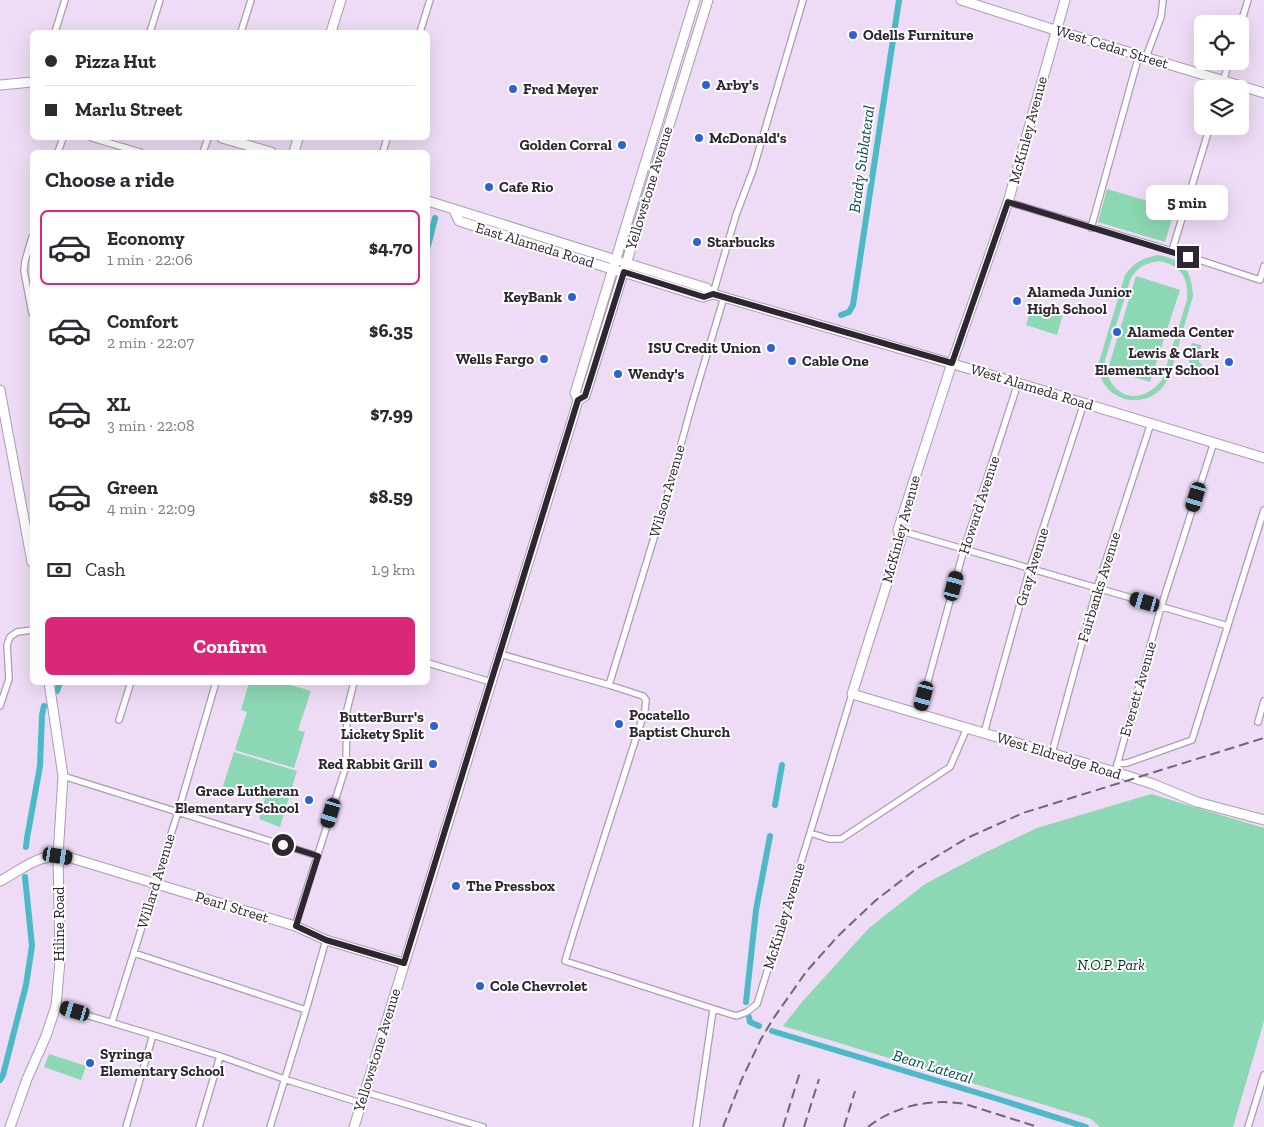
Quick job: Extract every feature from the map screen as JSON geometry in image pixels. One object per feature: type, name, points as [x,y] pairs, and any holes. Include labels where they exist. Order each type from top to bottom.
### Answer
[{"type":"street","points":[[55,30],[65,0]]},
{"type":"street","points":[[151,30],[160,0]]},
{"type":"street","points":[[242,30],[251,0]]},
{"type":"street","points":[[332,30],[341,0]]},
{"type":"street","points":[[421,30],[430,0]]},
{"type":"street","name":"Yellowstone Avenue","points":[[354,1127],[578,400],[575,393],[695,0]]},
{"type":"street","name":"Yellowstone Avenue","points":[[578,400],[585,396],[708,0]]},
{"type":"street","points":[[713,294],[736,215],[753,170],[802,0]]},
{"type":"street","name":"West Cedar Street","points":[[961,0],[974,2],[1055,30],[1143,56],[1211,80]]},
{"type":"street","name":"McKinley Avenue","points":[[713,1010],[736,1016],[748,1012],[757,1004],[901,539],[898,530],[952,363],[1008,202],[1065,0]]},
{"type":"street","points":[[1091,228],[1143,56],[1162,18],[1163,0]]},
{"type":"street","points":[[1243,15],[1248,0]]},
{"type":"street","points":[[0,86],[30,82]]},
{"type":"street","name":"West Cedar Street","points":[[1249,90],[1264,93]]},
{"type":"street","points":[[1172,252],[1207,135]]},
{"type":"street","points":[[98,140],[128,150]]},
{"type":"street","points":[[229,140],[264,150]]},
{"type":"street","points":[[1008,202],[1260,280],[1264,266]]},
{"type":"street","name":"East Alameda Road","points":[[430,203],[614,264]]},
{"type":"street","points":[[30,244],[24,271],[30,302]]},
{"type":"street","name":"West Alameda Road","points":[[614,264],[704,297],[713,294],[724,297],[952,363],[1264,458]]},
{"type":"street","name":"Wilson Avenue","points":[[609,685],[668,492],[724,297]]},
{"type":"street","name":"Howard Avenue","points":[[919,714],[964,549],[1018,383]]},
{"type":"street","points":[[0,390],[30,551]]},
{"type":"street","name":"Gray Avenue","points":[[984,733],[1030,568],[1084,403]]},
{"type":"street","name":"Fairbanks Avenue","points":[[1052,753],[1097,588],[1151,423]]},
{"type":"street","name":"Everett Avenue","points":[[1116,768],[1161,607],[1214,442]]},
{"type":"street","points":[[1116,768],[1192,740],[1264,510]]},
{"type":"street","points":[[898,530],[1228,626]]},
{"type":"street","points":[[0,706],[8,679],[8,645],[10,637],[17,632],[30,630]]},
{"type":"street","points":[[500,654],[644,696],[646,700],[645,710],[565,962],[713,1010],[696,1127]]},
{"type":"street","points":[[430,663],[491,682]]},
{"type":"street","name":"Hiline Road","points":[[10,1127],[56,1006],[60,962],[58,856],[63,776],[49,685]]},
{"type":"street","points":[[119,720],[130,685]]},
{"type":"street","name":"Willard Avenue","points":[[112,1022],[178,812],[215,685]]},
{"type":"street","points":[[296,926],[346,766],[347,710],[353,685]]},
{"type":"street","name":"West Eldredge Road","points":[[852,694],[1052,753],[1116,768],[1197,802],[1264,820]]},
{"type":"street","points":[[1258,722],[1264,700]]},
{"type":"street","points":[[810,833],[829,840],[841,839],[950,767],[967,728]]},
{"type":"street","points":[[63,776],[318,856]]},
{"type":"street","points":[[0,881],[22,867],[42,858],[58,856]]},
{"type":"street","name":"Pearl Street","points":[[58,856],[68,857],[296,926],[326,940],[404,963]]},
{"type":"street","points":[[270,1127],[326,940]]},
{"type":"street","points":[[134,954],[306,1010]]},
{"type":"street","points":[[56,1006],[220,1056],[284,1079],[361,1103]]},
{"type":"street","points":[[126,1127],[153,1035]]},
{"type":"street","points":[[199,1127],[220,1056]]},
{"type":"street","points":[[1248,1127],[1264,1075]]},
{"type":"street","points":[[365,1092],[483,1127]]},
{"type":"green space","points":[[1107,189],[1175,209],[1165,242],[1098,222]]},
{"type":"green space","points":[[1157,255],[1173,259],[1184,267],[1191,279],[1193,296],[1170,375],[1162,388],[1148,398],[1141,400],[1126,399],[1119,397],[1107,388],[1102,379],[1099,362],[1125,275],[1135,264]],"holes":[[[1159,261],[1178,269],[1185,279],[1187,300],[1162,380],[1153,389],[1144,394],[1134,396],[1125,394],[1117,390],[1111,382],[1105,360],[1131,278],[1137,270],[1146,264]]]},
{"type":"green space","points":[[1136,276],[1180,290],[1150,382],[1108,369]]},
{"type":"green space","points":[[1032,305],[1063,314],[1057,335],[1026,325]]},
{"type":"green space","points":[[1192,343],[1201,345],[1199,362],[1202,365],[1200,369],[1190,366],[1188,354]]},
{"type":"green space","points":[[248,685],[291,685],[311,691],[298,730],[305,732],[294,768],[235,750],[247,712],[241,710]]},
{"type":"green space","points":[[234,752],[297,771],[280,827],[259,819],[265,799],[223,786]]},
{"type":"green space","name":"N.O.P. Park","points":[[1151,794],[1264,828],[1264,1021],[1233,1127],[1100,1127],[1091,1119],[783,1026],[802,1002],[869,928],[925,884],[1037,828]]},
{"type":"green space","points":[[49,1054],[86,1066],[81,1080],[44,1067]]},
{"type":"waterway","name":"Brady Sublateral","points":[[841,315],[849,312],[853,305],[899,0]]},
{"type":"waterway","points":[[430,238],[435,218]]},
{"type":"waterway","points":[[57,691],[59,685]]},
{"type":"waterway","points":[[26,847],[40,766],[44,706]]},
{"type":"waterway","name":"Bean Lateral","points":[[775,805],[782,765]]},
{"type":"waterway","name":"Bean Lateral","points":[[746,1002],[756,910],[770,836]]},
{"type":"waterway","points":[[0,1080],[3,1075],[26,985],[32,946],[25,877]]},
{"type":"waterway","name":"Bean Lateral","points":[[749,1017],[750,1022],[759,1026]]},
{"type":"waterway","name":"Bean Lateral","points":[[772,1031],[1086,1127]]},
{"type":"railway","points":[[723,1127],[741,1081],[761,1039],[806,972],[837,937],[875,901],[916,869],[967,838],[1023,813],[1264,738]]},
{"type":"railway","points":[[783,1127],[800,1072]]},
{"type":"railway","points":[[804,1127],[819,1079]]},
{"type":"railway","points":[[844,1127],[855,1091]]},
{"type":"railway","points":[[868,1127],[901,1109],[914,1105],[940,1102],[965,1104],[1038,1127]]},
{"type":"place","name":"Odells Furniture","points":[[853,35]]},
{"type":"place","name":"Arby's","points":[[706,85]]},
{"type":"place","name":"Fred Meyer","points":[[513,89]]},
{"type":"place","name":"McDonald's","points":[[699,138]]},
{"type":"place","name":"Golden Corral","points":[[622,145]]},
{"type":"place","name":"Cafe Rio","points":[[489,187]]},
{"type":"place","name":"Starbucks","points":[[697,242]]},
{"type":"place","name":"KeyBank","points":[[572,297]]},
{"type":"place","name":"Alameda Junior High School","points":[[1017,301]]},
{"type":"place","name":"Alameda Center","points":[[1117,332]]},
{"type":"place","name":"ISU Credit Union","points":[[771,348]]},
{"type":"place","name":"Wells Fargo","points":[[544,359]]},
{"type":"place","name":"Cable One","points":[[792,361]]},
{"type":"place","name":"Lewis & Clark Elementary School","points":[[1229,362]]},
{"type":"place","name":"Wendy's","points":[[618,374]]},
{"type":"place","name":"Pocatello Baptist Church","points":[[619,724]]},
{"type":"place","name":"ButterBurr's Lickety Split","points":[[434,726]]},
{"type":"place","name":"Red Rabbit Grill","points":[[433,764]]},
{"type":"place","name":"Grace Lutheran Elementary School","points":[[309,800]]},
{"type":"place","name":"The Pressbox","points":[[456,886]]},
{"type":"place","name":"Cole Chevrolet","points":[[480,986]]},
{"type":"place","name":"Syringa Elementary School","points":[[90,1063]]},
{"type":"route","points":[[283,845],[318,856],[296,926],[326,940],[404,963],[578,400],[585,396],[624,272],[704,297],[713,294],[952,363],[1008,202],[1188,257]]}]
